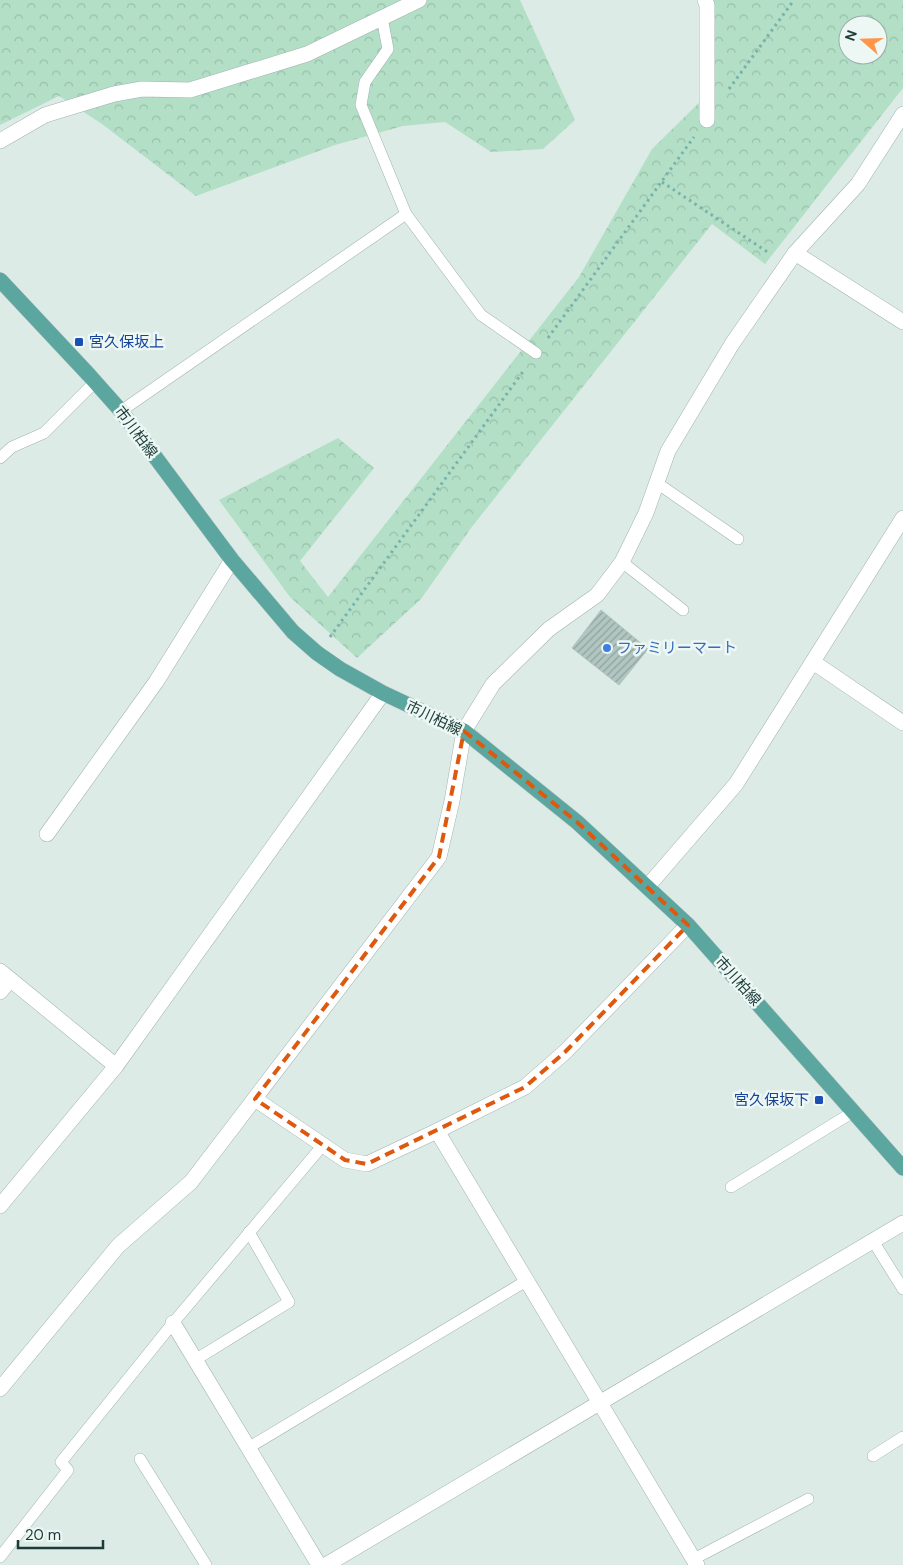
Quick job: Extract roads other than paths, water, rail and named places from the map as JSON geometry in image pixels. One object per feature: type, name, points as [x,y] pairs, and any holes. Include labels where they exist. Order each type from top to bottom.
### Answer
[{"type":"main road","name":"市川柏線","points":[[1,282],[121,411],[232,560],[293,632],[317,653],[340,669],[383,693],[464,731],[577,822],[688,925],[903,1168]]},
{"type":"street","points":[[0,141],[46,115],[114,94],[142,89],[190,90],[307,54],[419,0]]},
{"type":"street","points":[[705,0],[706,120]]},
{"type":"street","points":[[0,1389],[118,1246],[191,1182],[439,857],[452,802],[464,731],[493,684],[549,629],[597,595],[622,562],[646,513],[668,451],[732,344],[791,259],[858,184],[903,114]]},
{"type":"street","points":[[791,259],[903,322]]},
{"type":"street","points":[[648,886],[736,784],[903,518]]},
{"type":"street","points":[[47,834],[156,682],[232,560]]},
{"type":"street","points":[[813,662],[903,723]]},
{"type":"street","points":[[0,1206],[116,1066],[383,693]]},
{"type":"street","points":[[255,1100],[345,1160],[367,1164],[525,1087],[565,1052],[688,925]]},
{"type":"street","points":[[0,992],[5,976],[116,1066]]},
{"type":"street","points":[[437,1131],[696,1562]]},
{"type":"street","points":[[326,1565],[903,1223]]},
{"type":"street","points":[[172,1323],[319,1565]]},
{"type":"lane","points":[[382,18],[388,49],[365,82],[361,105],[406,214],[481,315],[536,353]]},
{"type":"lane","points":[[121,411],[406,214]]},
{"type":"lane","points":[[0,458],[12,447],[44,433],[95,382]]},
{"type":"lane","points":[[657,483],[738,539]]},
{"type":"lane","points":[[622,562],[683,610]]},
{"type":"lane","points":[[731,1186],[853,1112]]},
{"type":"lane","points":[[0,1557],[68,1470],[61,1462],[172,1323],[323,1145]]},
{"type":"lane","points":[[195,1360],[289,1302],[249,1232]]},
{"type":"lane","points":[[873,1241],[903,1289]]},
{"type":"lane","points":[[248,1448],[526,1281]]},
{"type":"lane","points":[[874,1456],[903,1437]]},
{"type":"lane","points":[[140,1459],[206,1565]]},
{"type":"lane","points":[[696,1562],[808,1499]]},
{"type":"place","name":"宮久保坂上","points":[[79,342]]},
{"type":"place","name":"ファミリーマート","points":[[607,648]]},
{"type":"place","name":"宮久保坂下","points":[[819,1100]]}]
